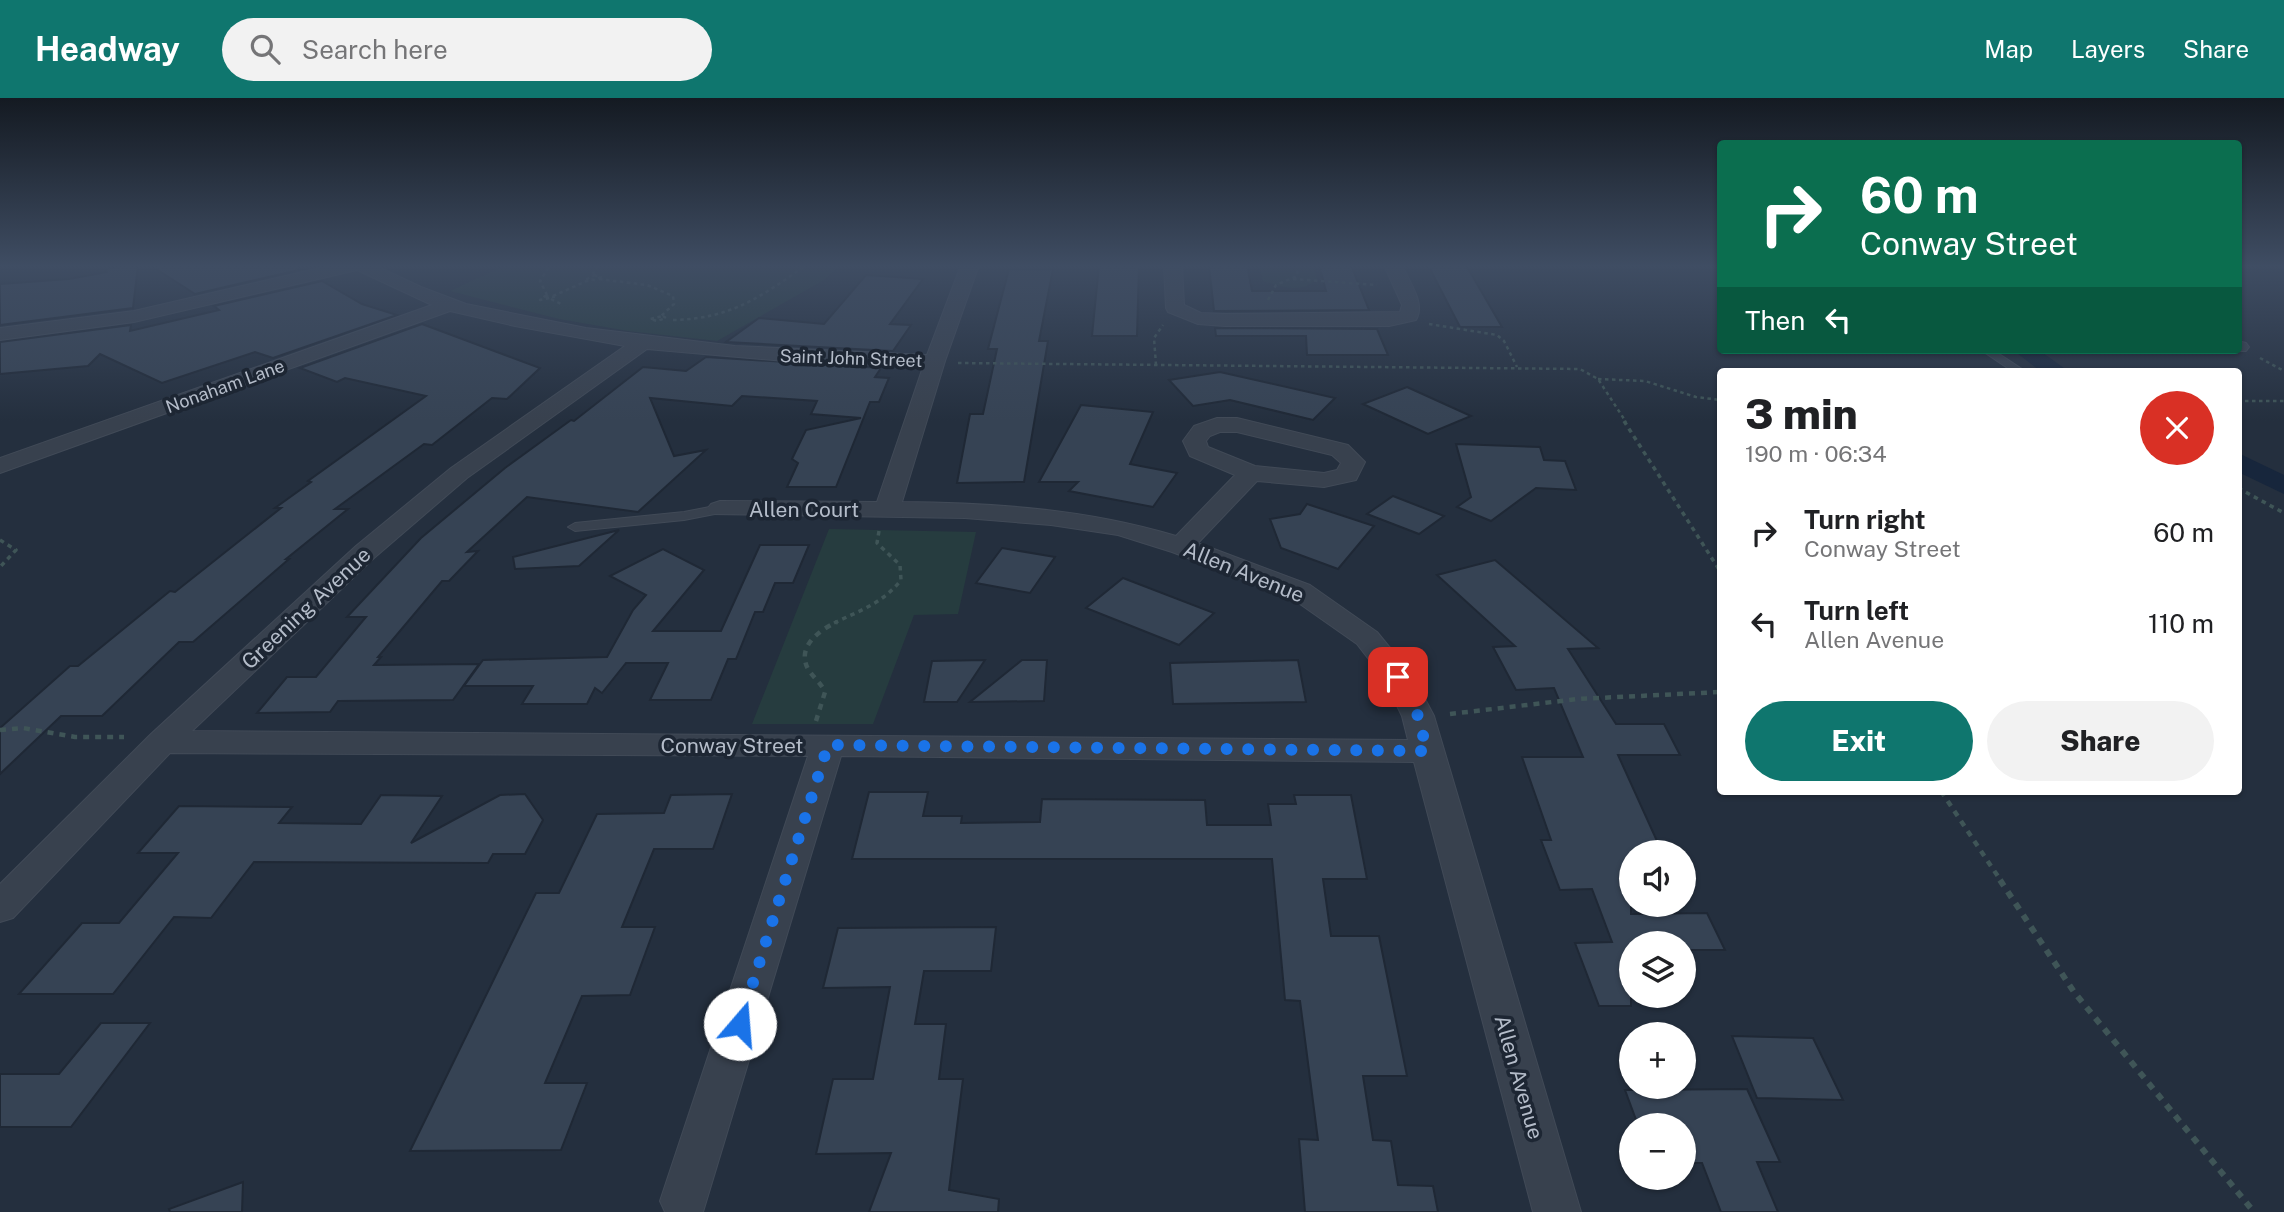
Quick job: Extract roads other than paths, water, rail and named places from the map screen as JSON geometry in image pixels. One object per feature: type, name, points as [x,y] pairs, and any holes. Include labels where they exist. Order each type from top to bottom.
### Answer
[{"type":"street","points":[[0,334],[56,331],[135,317]]},
{"type":"street","name":"Nonaham Lane","points":[[0,466],[413,317]]},
{"type":"street","name":"Saint John Street","points":[[506,317],[568,331],[642,343],[742,353],[935,360]]},
{"type":"street","points":[[887,509],[951,317]]},
{"type":"street","points":[[1196,317],[1225,320],[1389,320],[1404,317]]},
{"type":"street","name":"Greening Avenue","points":[[0,908],[165,740],[365,552],[459,473],[642,343]]},
{"type":"street","points":[[1216,425],[1237,425],[1340,450],[1353,462],[1348,475],[1324,480],[1251,473],[1198,451],[1194,441],[1202,431],[1216,425]]},
{"type":"street","points":[[1181,546],[1251,473]]},
{"type":"street","name":"Allen Court","points":[[720,509],[887,509]]},
{"type":"street","name":"Allen Avenue","points":[[887,509],[965,510],[1051,517],[1122,528],[1181,546],[1300,591],[1367,638],[1398,677],[1418,716],[1557,1212]]},
{"type":"street","name":"Conway Street","points":[[165,740],[1427,751]]},
{"type":"street","points":[[684,1201],[817,745]]},
{"type":"lane","points":[[1992,354],[2015,368]]},
{"type":"lane","points":[[575,527],[684,516],[720,509]]},
{"type":"waterway","points":[[2030,354],[2051,368]]},
{"type":"waterway","points":[[2242,463],[2284,486]]}]
